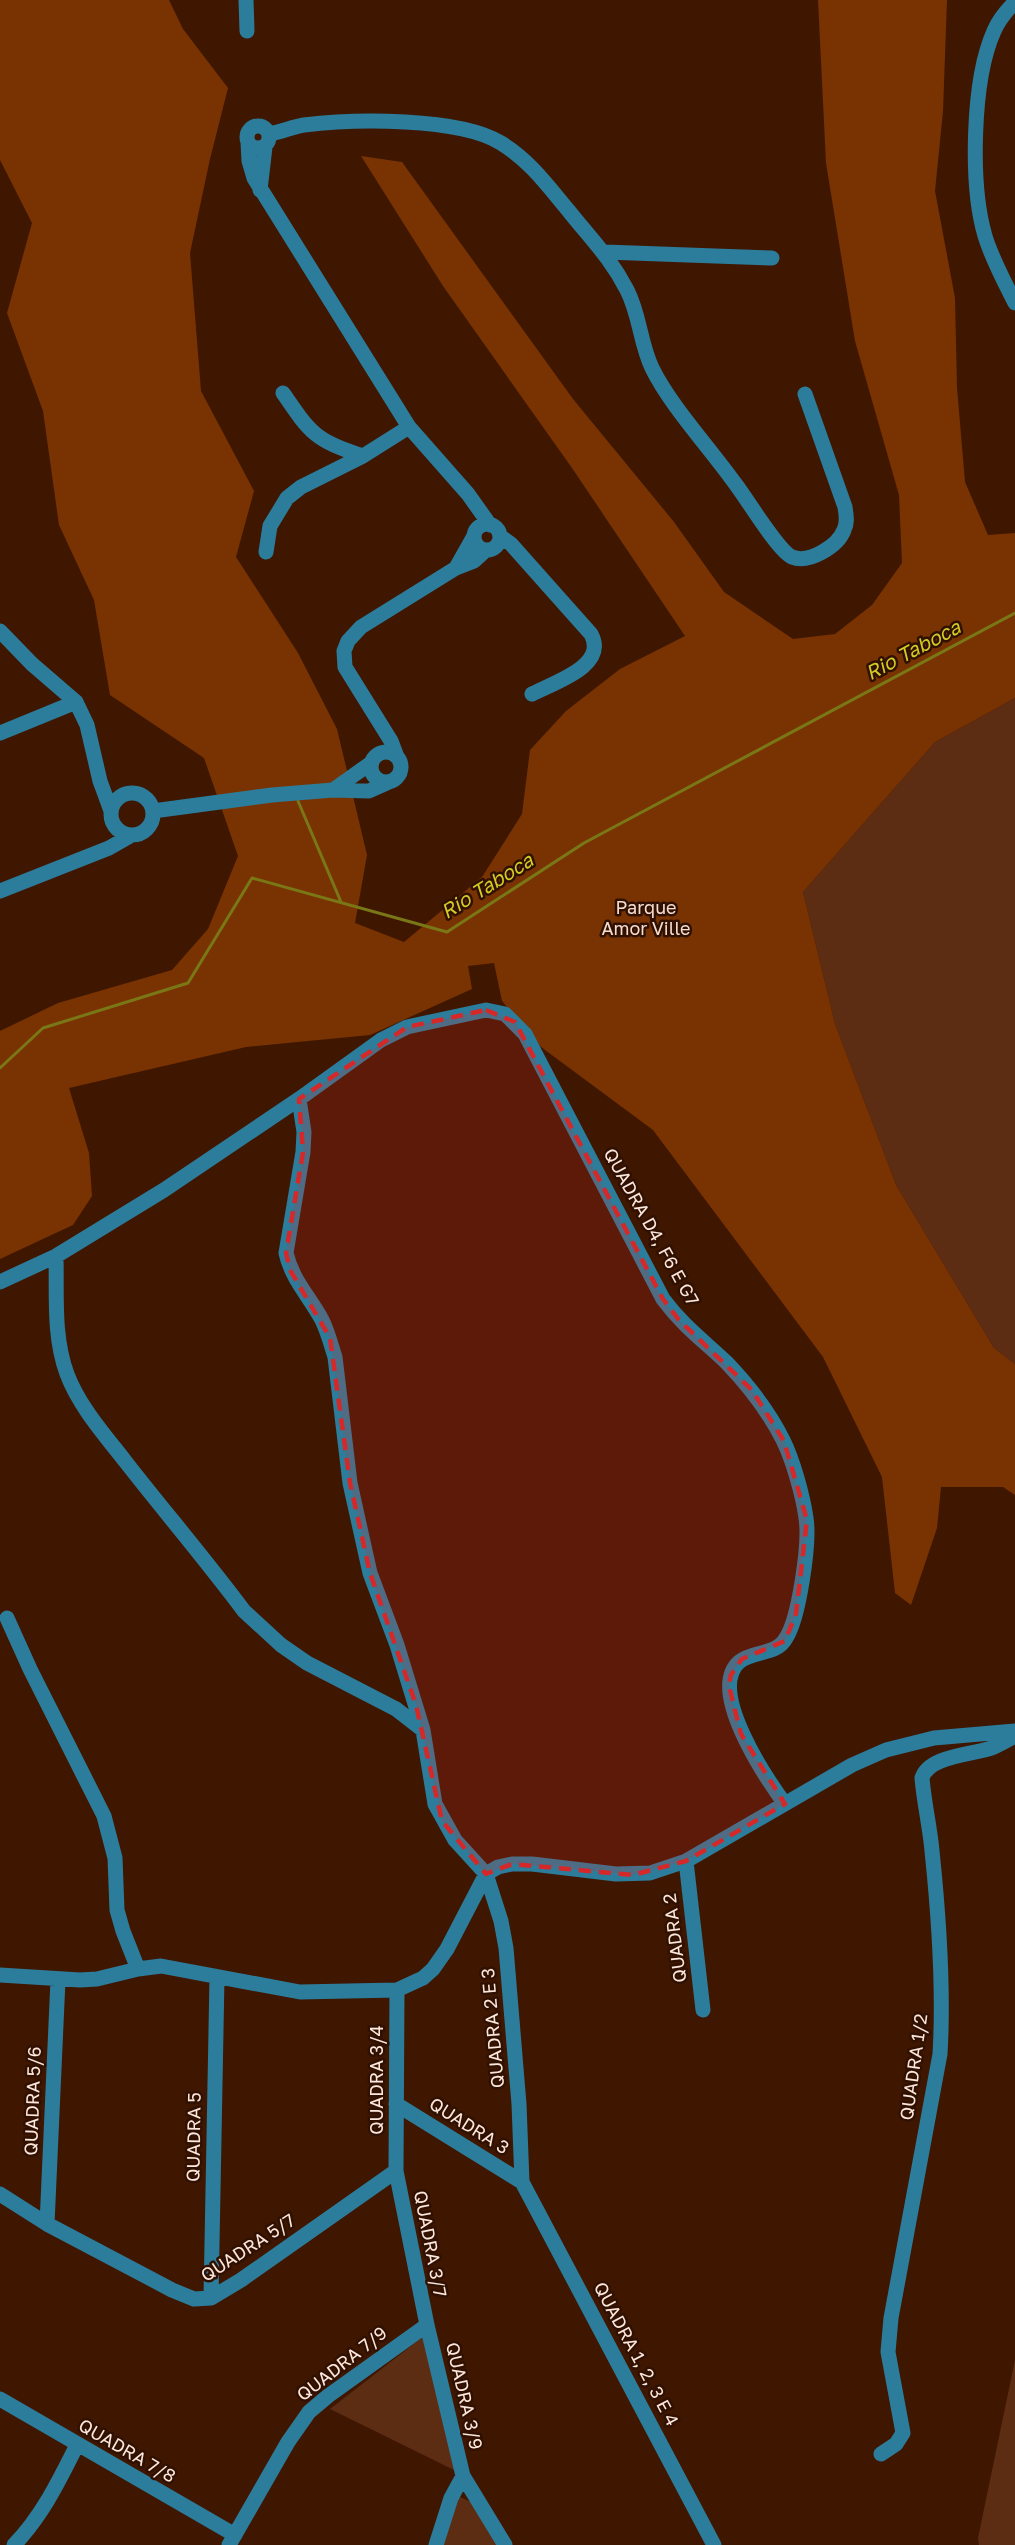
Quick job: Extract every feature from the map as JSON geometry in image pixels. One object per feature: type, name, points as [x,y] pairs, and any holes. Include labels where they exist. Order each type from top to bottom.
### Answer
[{"type":"street","points":[[246,0],[247,31]]},
{"type":"street","points":[[1015,2],[1001,17],[985,57],[978,100],[975,149],[978,200],[985,234],[997,268],[1015,303]]},
{"type":"street","points":[[267,140],[303,126],[329,123],[403,123],[466,130],[499,142],[543,177],[568,211],[605,252],[634,305],[645,351],[663,388],[758,514],[773,539],[787,555],[797,559],[807,559],[819,553],[842,534],[847,522],[845,507],[805,394]]},
{"type":"street","points":[[260,190],[267,140],[265,128],[254,127],[248,131],[248,142],[251,169],[260,190],[409,427],[468,494],[492,540]]},
{"type":"street","points":[[605,252],[772,258]]},
{"type":"street","points":[[283,393],[313,434],[340,448],[363,456]]},
{"type":"street","points":[[266,552],[270,526],[286,498],[301,487],[363,456],[409,427]]},
{"type":"street","points":[[468,494],[477,546],[492,540]]},
{"type":"street","points":[[456,568],[474,534],[484,525],[492,540],[516,550],[591,634],[596,645],[594,655],[587,665],[532,694]]},
{"type":"street","points":[[153,811],[272,795],[333,790],[369,791],[396,778],[401,770],[391,741],[345,667],[344,651],[348,641],[361,627],[456,568],[474,561],[492,540]]},
{"type":"street","points":[[0,631],[32,664],[76,702],[87,726],[100,781],[112,818],[123,834],[130,836]]},
{"type":"street","points":[[0,733],[76,702]]},
{"type":"street","points":[[374,715],[374,777],[387,783]]},
{"type":"street","points":[[333,790],[384,752],[396,757]]},
{"type":"street","points":[[0,891],[109,848],[147,829],[151,824],[153,811],[150,803],[143,796],[133,793],[121,796],[100,781]]},
{"type":"street","points":[[109,848],[112,818],[121,796]]},
{"type":"street","name":"QUADRA D4, F6 E G7","points":[[299,1099],[381,1040],[407,1027],[486,1010],[504,1014],[525,1034],[663,1299],[678,1320],[752,1390],[784,1441],[807,1520],[806,1552],[796,1614],[785,1641],[766,1652],[742,1659],[730,1675],[729,1686],[741,1734],[765,1777],[785,1804]]},
{"type":"street","points":[[0,1282],[56,1256],[164,1190],[299,1099],[304,1132],[303,1152],[286,1253],[290,1270],[323,1321],[330,1338],[335,1357],[350,1483],[370,1573],[398,1645],[423,1730],[435,1804],[455,1840],[486,1874]]},
{"type":"street","points":[[56,1256],[57,1328],[67,1373],[75,1391],[93,1419],[244,1611],[262,1628],[307,1663],[396,1709],[423,1730]]},
{"type":"street","points":[[7,1618],[30,1670],[104,1816],[115,1858],[117,1910],[138,1969]]},
{"type":"street","points":[[0,1975],[58,1980],[97,1979],[161,1966],[300,1992],[397,1990],[423,1978],[433,1969],[447,1949],[486,1874],[505,1866],[532,1864],[633,1875],[650,1873],[686,1861],[852,1765],[894,1747],[934,1738],[1015,1731]]},
{"type":"street","name":"QUADRA 1/2","points":[[881,2454],[896,2444],[903,2433],[888,2352],[891,2318],[940,2054],[942,2010],[936,1906],[932,1849],[922,1778],[924,1772],[935,1763],[992,1748],[1015,1736]]},
{"type":"street","name":"QUADRA 2","points":[[686,1861],[703,2010]]},
{"type":"street","name":"QUADRA 2 E 3","points":[[486,1874],[501,1921],[506,1948],[519,2104],[522,2182]]},
{"type":"street","name":"QUADRA 5","points":[[211,2298],[217,1977]]},
{"type":"street","name":"QUADRA 5/6","points":[[47,2224],[58,1980]]},
{"type":"street","name":"QUADRA 3/4","points":[[396,2170],[397,1990]]},
{"type":"street","name":"QUADRA 3","points":[[396,2104],[522,2182]]},
{"type":"street","name":"QUADRA 5/7","points":[[0,2194],[47,2224],[172,2290],[194,2299],[211,2298],[242,2280],[396,2170]]},
{"type":"street","name":"QUADRA 3/7","points":[[396,2170],[426,2325]]},
{"type":"street","name":"QUADRA 1, 2, 3 E 4","points":[[522,2182],[714,2545]]},
{"type":"street","name":"QUADRA 3/9","points":[[426,2325],[463,2476],[505,2545]]},
{"type":"street","name":"QUADRA 7/9","points":[[232,2540],[288,2442],[309,2412],[426,2325]]},
{"type":"street","name":"QUADRA 7/8","points":[[0,2398],[232,2540]]},
{"type":"street","points":[[14,2545],[27,2531],[51,2496],[77,2445]]},
{"type":"street","points":[[436,2545],[451,2498],[463,2476]]},
{"type":"highlighted area","points":[[486,1010],[515,1022],[663,1299],[679,1320],[752,1390],[784,1441],[807,1520],[796,1614],[785,1641],[742,1659],[731,1675],[729,1686],[741,1734],[785,1804],[686,1861],[633,1875],[512,1864],[486,1874],[442,1821],[416,1705],[370,1573],[350,1483],[330,1338],[290,1270],[286,1253],[303,1152],[299,1099],[407,1027]]},
{"type":"shaded area","points":[[1015,698],[1015,1364],[994,1348],[896,1185],[835,1024],[803,892],[935,742]]},
{"type":"shaded area","points":[[424,2336],[456,2471],[330,2409]]},
{"type":"shaded area","points":[[1015,2360],[1015,2545],[979,2545],[978,2538]]},
{"type":"shaded area","points":[[460,2497],[471,2502],[499,2545],[443,2545],[457,2499]]},
{"type":"green space","name":"Parque Amor Ville","points":[[0,0],[169,0],[183,29],[228,88],[190,253],[201,391],[254,491],[236,557],[298,653],[337,729],[367,855],[355,923],[404,942],[482,877],[522,814],[530,750],[566,711],[620,669],[685,636],[572,468],[443,286],[361,156],[402,162],[573,399],[674,522],[724,592],[793,639],[835,634],[872,605],[902,563],[899,495],[855,341],[826,163],[818,0],[947,0],[943,111],[935,191],[955,298],[957,388],[965,482],[988,535],[1015,533],[1015,698],[935,742],[803,892],[835,1024],[896,1185],[994,1348],[1015,1364],[1015,1495],[1003,1487],[941,1487],[937,1528],[911,1605],[895,1593],[882,1477],[823,1357],[653,1130],[541,1047],[502,1001],[494,963],[468,966],[472,989],[370,1035],[246,1047],[69,1088],[89,1153],[92,1196],[73,1225],[0,1259],[0,1031],[58,1003],[172,970],[208,929],[238,856],[204,758],[110,695],[94,600],[59,525],[43,411],[7,313],[32,223],[0,160]]},
{"type":"waterway","name":"Rio Taboca","points":[[0,1068],[43,1028],[188,983],[252,878],[447,932],[584,843],[1015,613]]},
{"type":"waterway","points":[[298,801],[341,902]]}]
